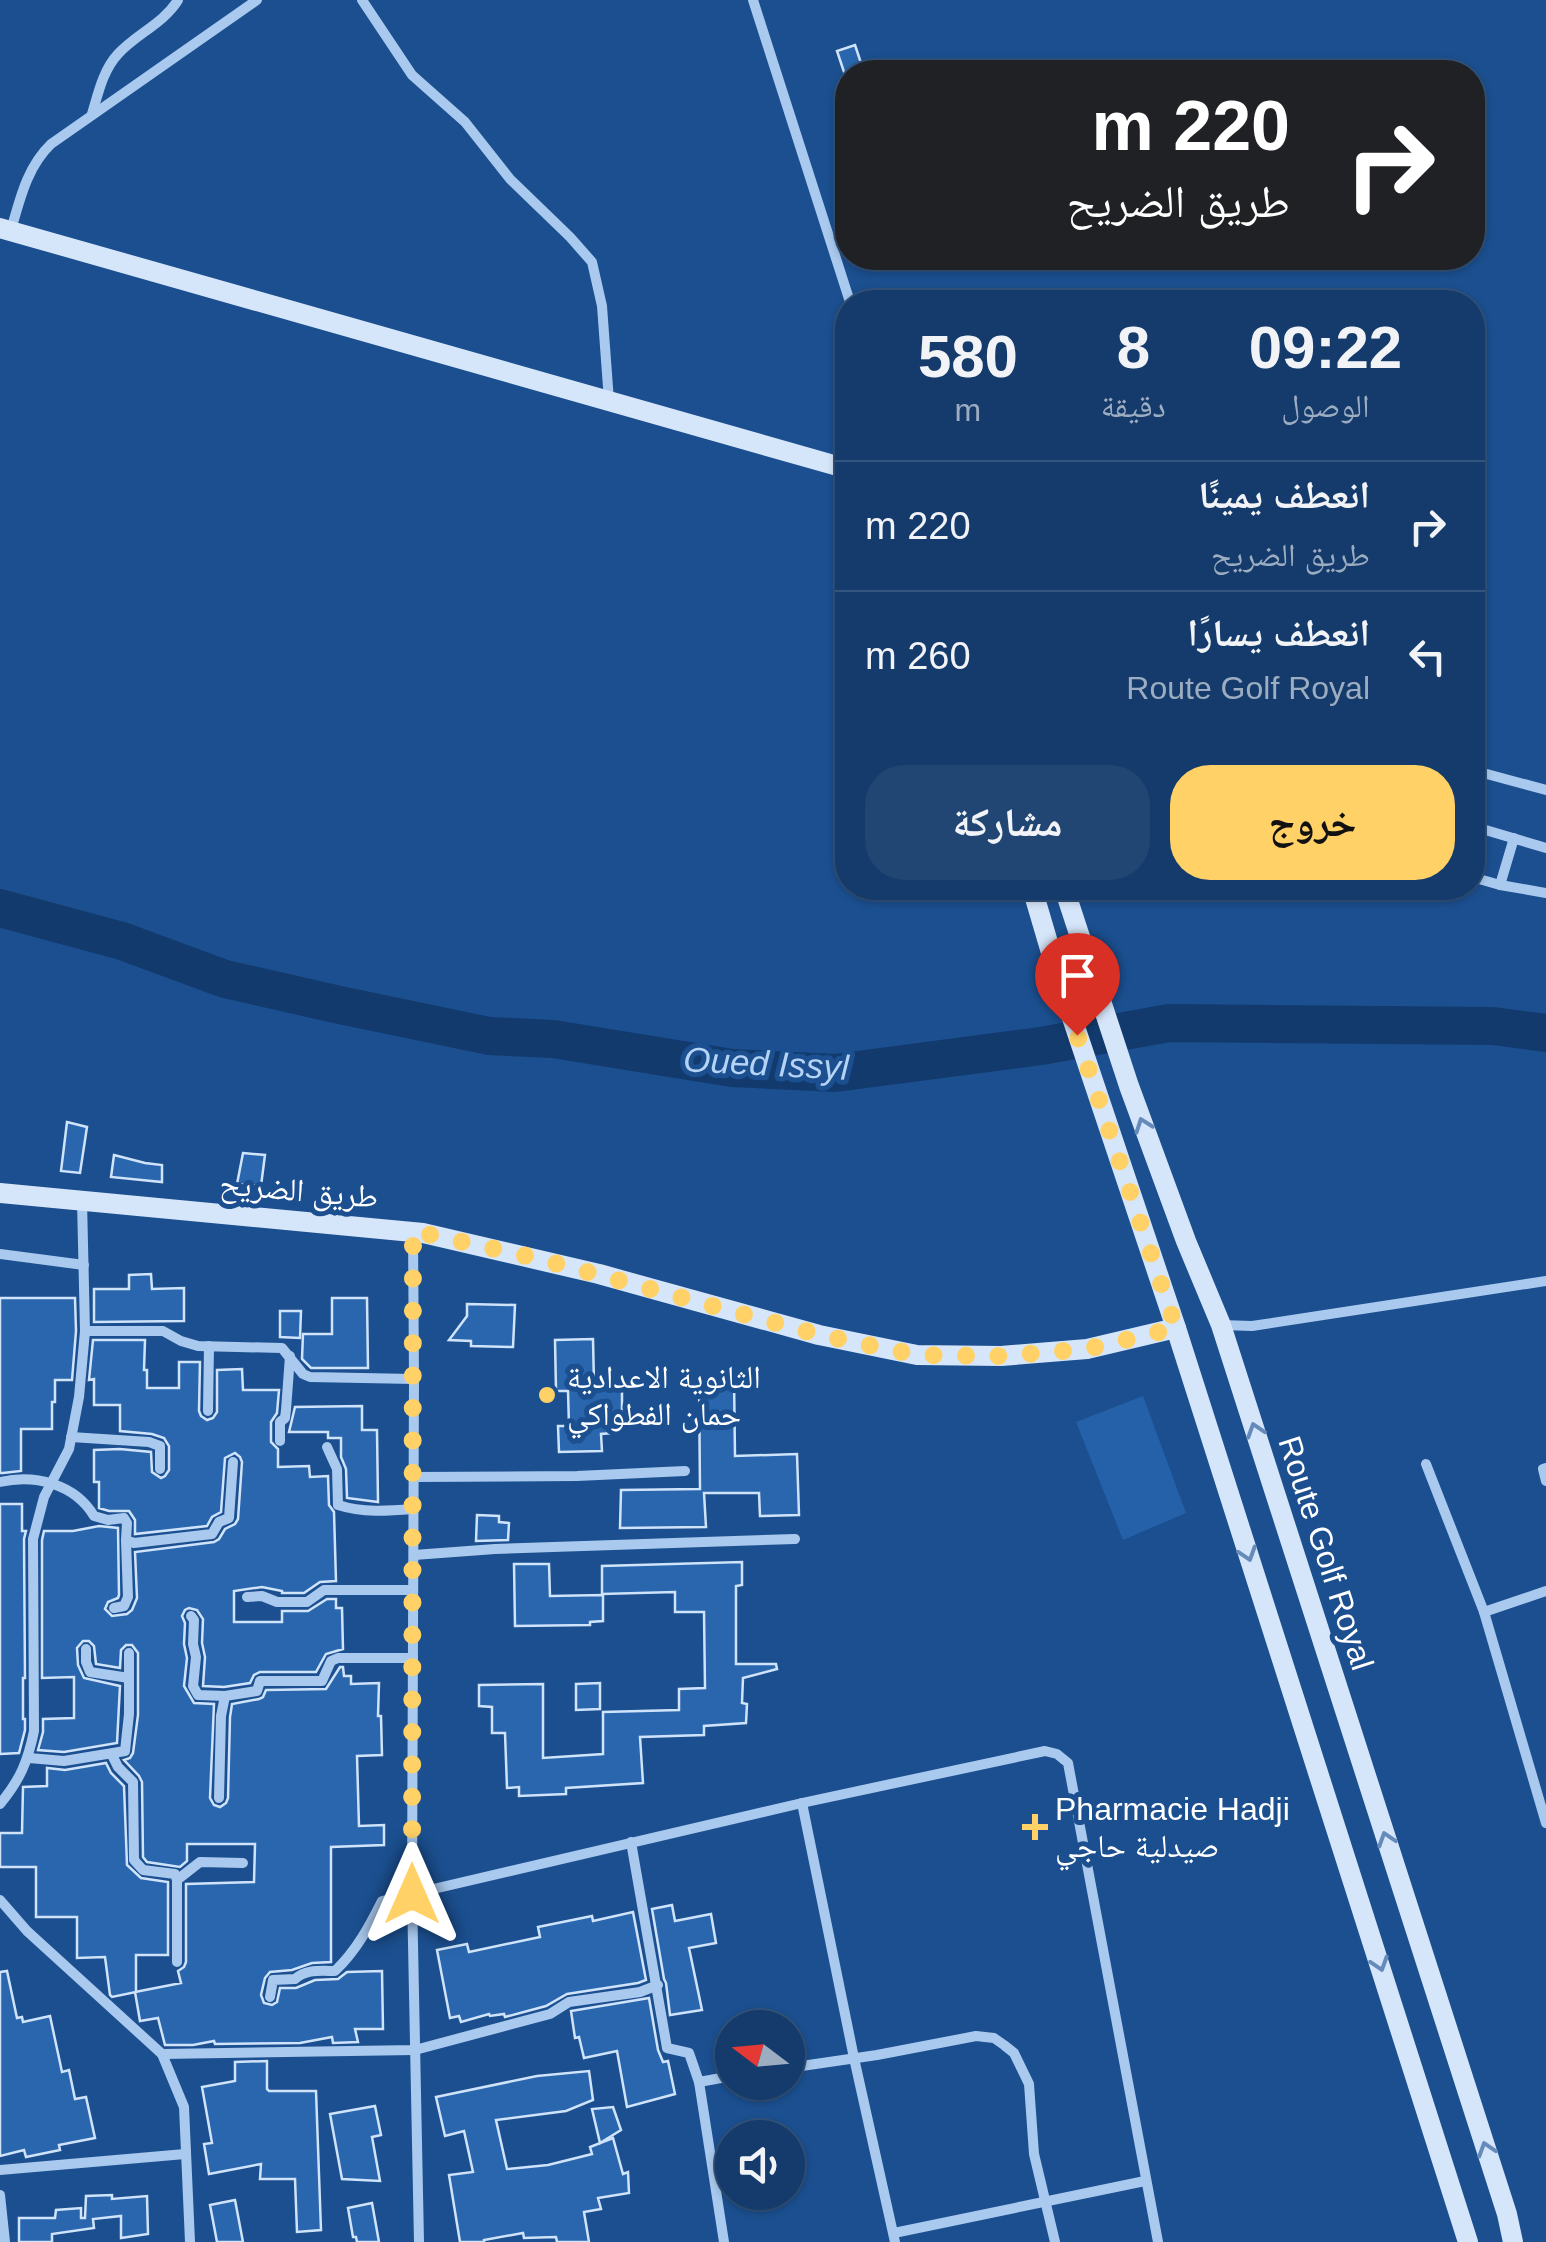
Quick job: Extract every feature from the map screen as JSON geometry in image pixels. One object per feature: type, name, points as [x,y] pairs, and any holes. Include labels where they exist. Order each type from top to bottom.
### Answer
[{"type":"street","points":[[92,115],[112,62],[121,50],[162,20],[178,0]]},
{"type":"street","points":[[257,0],[51,144],[39,155],[5,230],[835,466]]},
{"type":"street","points":[[362,0],[412,74],[465,122],[510,179],[592,262],[602,306],[609,402]]},
{"type":"street","points":[[753,0],[835,255]]},
{"type":"street","points":[[1485,774],[1546,790]]},
{"type":"street","points":[[1485,830],[1546,848]]},
{"type":"street","points":[[1500,885],[1514,838]]},
{"type":"street","points":[[1485,881],[1546,893]]},
{"type":"street","points":[[1036,900],[1468,2242]]},
{"type":"street","name":"Route Golf Royal","points":[[1068,900],[1129,1086],[1220,1325],[1513,2242]]},
{"type":"street","name":"طريق الضريح","points":[[0,1193],[413,1231],[536,1258],[820,1335],[917,1355],[1002,1356],[1087,1349],[1176,1328]]},
{"type":"street","points":[[0,1804],[14,1787],[28,1758],[34,1718],[33,1540],[44,1497],[68,1449],[84,1364],[82,1200]]},
{"type":"street","points":[[413,1231],[412,1894],[419,2242]]},
{"type":"street","points":[[0,1254],[84,1266]]},
{"type":"street","points":[[1220,1325],[1252,1326],[1546,1281]]},
{"type":"street","points":[[85,1330],[163,1330],[198,1346],[282,1348],[310,1378],[414,1379]]},
{"type":"street","points":[[208,1411],[209,1346]]},
{"type":"street","points":[[280,1441],[290,1356]]},
{"type":"street","points":[[71,1437],[149,1442],[160,1446],[160,1469]]},
{"type":"street","points":[[327,1448],[336,1469],[338,1505],[362,1510],[414,1509]]},
{"type":"street","points":[[126,1540],[134,1543],[212,1534],[219,1522],[229,1518],[233,1462]]},
{"type":"street","points":[[1426,1464],[1484,1612],[1546,1823]]},
{"type":"street","points":[[1546,1468],[1546,1481]]},
{"type":"street","points":[[414,1477],[685,1472]]},
{"type":"street","points":[[0,1482],[52,1482],[94,1516],[108,1520],[124,1518],[128,1597],[124,1606],[114,1608]]},
{"type":"street","points":[[414,1554],[795,1539]]},
{"type":"street","points":[[247,1597],[307,1602],[324,1590],[413,1590]]},
{"type":"street","points":[[1484,1612],[1546,1591]]},
{"type":"street","points":[[190,1616],[194,1620],[196,1657],[192,1686],[198,1695],[225,1696],[257,1690],[260,1682],[322,1681],[330,1661],[338,1658],[413,1658]]},
{"type":"street","points":[[86,1649],[90,1672],[129,1678]]},
{"type":"street","points":[[28,1758],[64,1760],[126,1751],[129,1653]]},
{"type":"street","points":[[220,1798],[221,1716],[225,1696]]},
{"type":"street","points":[[270,1997],[273,1980],[295,1980],[302,1973],[335,1971],[367,1932],[382,1901],[802,1803],[1045,1751],[1057,1754],[1068,1763],[1158,2242]]},
{"type":"street","points":[[112,1754],[133,1782],[134,1860],[144,1870],[175,1874],[177,1880],[177,1962]]},
{"type":"street","points":[[802,1803],[895,2238],[1046,2200],[1145,2182]]},
{"type":"street","points":[[631,1842],[667,2048],[690,2053],[699,2082],[724,2242]]},
{"type":"street","points":[[177,1880],[200,1862],[244,1863]]},
{"type":"street","points":[[0,1900],[28,1931],[162,2054],[184,2107],[190,2242]]},
{"type":"street","points":[[162,2054],[414,2050],[550,2014],[569,2002],[640,1992],[658,1985]]},
{"type":"street","points":[[805,2065],[976,2036],[994,2038],[1004,2045],[1014,2054],[1029,2084],[1034,2154],[1055,2242]]},
{"type":"street","points":[[699,2082],[715,2079]]},
{"type":"street","points":[[0,2170],[185,2154]]},
{"type":"street","points":[[0,2195],[5,2242]]},
{"type":"shaded area","points":[[1143,1396],[1186,1513],[1123,1540],[1076,1422]]},
{"type":"building","points":[[855,45],[860,60],[840,60],[837,51]]},
{"type":"building","points":[[67,1122],[87,1127],[80,1173],[61,1171]]},
{"type":"building","points":[[243,1153],[265,1155],[261,1186],[237,1184]]},
{"type":"building","points":[[114,1155],[162,1165],[162,1182],[111,1177]]},
{"type":"building","points":[[151,1274],[152,1289],[184,1288],[184,1321],[94,1322],[94,1289],[129,1289],[129,1275]]},
{"type":"building","points":[[0,1298],[75,1298],[76,1331],[72,1380],[55,1380],[52,1429],[21,1429],[21,1471],[3,1473],[0,1473]]},
{"type":"building","points":[[332,1298],[367,1298],[368,1368],[311,1368],[302,1359],[303,1334],[332,1334]]},
{"type":"building","points":[[467,1304],[515,1305],[513,1347],[471,1346],[471,1341],[449,1340],[467,1316]]},
{"type":"building","points":[[280,1311],[301,1311],[300,1338],[280,1337]]},
{"type":"building","points":[[593,1339],[594,1384],[622,1389],[622,1422],[613,1423],[613,1433],[601,1434],[602,1451],[559,1452],[558,1426],[569,1426],[568,1391],[556,1391],[555,1340]]},
{"type":"building","points":[[93,1340],[145,1340],[147,1388],[179,1388],[179,1362],[200,1362],[199,1411],[207,1420],[217,1412],[217,1370],[242,1369],[243,1390],[279,1390],[277,1413],[271,1422],[271,1442],[278,1449],[278,1467],[309,1466],[310,1477],[328,1476],[329,1505],[334,1512],[336,1581],[320,1582],[304,1593],[282,1593],[262,1587],[234,1591],[234,1622],[282,1622],[282,1611],[308,1611],[327,1599],[336,1599],[336,1608],[342,1608],[343,1649],[326,1654],[316,1672],[260,1672],[250,1683],[203,1686],[203,1619],[197,1610],[189,1608],[182,1616],[187,1658],[184,1686],[194,1703],[214,1704],[210,1798],[220,1807],[228,1798],[232,1704],[259,1699],[266,1690],[326,1689],[340,1667],[344,1676],[351,1676],[351,1684],[379,1683],[382,1755],[357,1756],[359,1826],[384,1825],[384,1845],[331,1847],[331,1962],[270,1972],[261,1995],[264,2003],[272,2005],[277,2002],[280,1988],[338,1979],[347,1972],[382,1971],[383,2029],[355,2029],[358,2042],[333,2043],[332,2037],[300,2043],[214,2041],[165,2045],[158,2018],[140,2021],[135,1992],[181,1983],[178,1971],[186,1962],[186,1884],[254,1882],[255,1844],[187,1844],[187,1861],[180,1867],[147,1862],[143,1857],[142,1782],[124,1760],[133,1753],[138,1715],[138,1653],[132,1645],[121,1650],[120,1668],[96,1664],[94,1646],[89,1641],[83,1641],[77,1648],[84,1678],[120,1686],[117,1743],[64,1752],[38,1750],[43,1719],[74,1718],[74,1677],[42,1678],[42,1540],[44,1531],[118,1528],[119,1595],[105,1609],[112,1616],[127,1614],[137,1598],[135,1552],[214,1542],[235,1524],[242,1462],[235,1453],[225,1458],[221,1512],[207,1526],[135,1534],[135,1520],[129,1511],[99,1508],[94,1450],[151,1452],[152,1472],[161,1478],[169,1470],[169,1446],[164,1438],[152,1434],[120,1431],[120,1405],[94,1405],[94,1379],[89,1380]]},
{"type":"building","points":[[734,1377],[735,1456],[797,1454],[799,1515],[760,1516],[759,1493],[704,1493],[706,1527],[620,1528],[621,1490],[700,1489],[699,1379]]},
{"type":"building","points":[[362,1406],[362,1430],[377,1430],[378,1502],[347,1498],[341,1438],[328,1438],[328,1432],[289,1432],[295,1407]]},
{"type":"building","points":[[0,1504],[22,1504],[22,1531],[26,1531],[25,1730],[19,1753],[0,1754]]},
{"type":"building","points":[[477,1515],[499,1516],[499,1522],[509,1523],[508,1540],[476,1541]]},
{"type":"building","points":[[742,1562],[742,1585],[736,1586],[736,1664],[776,1664],[777,1669],[743,1678],[746,1723],[704,1726],[704,1735],[640,1737],[643,1783],[566,1788],[566,1794],[519,1796],[519,1787],[507,1788],[505,1733],[492,1733],[492,1707],[479,1706],[479,1685],[543,1684],[543,1758],[603,1754],[603,1712],[679,1710],[679,1689],[705,1688],[704,1612],[675,1612],[675,1592],[602,1594],[602,1566]]},
{"type":"building","points":[[514,1564],[549,1564],[550,1596],[603,1595],[603,1621],[590,1625],[515,1626]]},
{"type":"building","points":[[600,1683],[600,1709],[576,1710],[576,1684]]},
{"type":"building","points":[[106,1763],[124,1786],[127,1865],[141,1878],[168,1882],[168,1955],[136,1955],[136,1992],[112,1997],[105,1957],[77,1958],[77,1917],[36,1917],[36,1867],[0,1867],[0,1833],[22,1833],[23,1787],[47,1786],[47,1768],[65,1770]]},
{"type":"building","points":[[672,1905],[675,1921],[711,1914],[716,1943],[689,1948],[702,2010],[670,2015],[652,1909]]},
{"type":"building","points":[[633,1912],[646,1980],[567,1994],[546,2006],[505,2017],[489,2014],[461,2022],[459,2016],[450,2018],[437,1950],[467,1944],[469,1952],[540,1937],[538,1927]]},
{"type":"building","points":[[7,1971],[17,2018],[22,2017],[23,2022],[50,2016],[62,2072],[69,2070],[75,2099],[86,2097],[95,2138],[26,2157],[24,2150],[0,2156],[0,1972]]},
{"type":"building","points":[[649,1998],[658,2050],[663,2062],[668,2061],[675,2094],[627,2107],[617,2051],[584,2058],[579,2037],[575,2038],[571,2011]]},
{"type":"building","points":[[267,2061],[269,2091],[316,2091],[321,2230],[297,2232],[295,2179],[260,2179],[261,2164],[209,2174],[204,2144],[212,2143],[202,2087],[235,2081],[235,2062]]},
{"type":"building","points":[[589,2071],[593,2100],[566,2111],[496,2120],[507,2169],[548,2165],[592,2154],[590,2147],[613,2138],[623,2174],[628,2172],[629,2193],[598,2198],[601,2209],[584,2212],[589,2242],[524,2238],[523,2233],[484,2242],[460,2242],[449,2175],[473,2172],[464,2131],[445,2136],[436,2097],[537,2076]]},
{"type":"building","points":[[375,2106],[381,2135],[372,2137],[380,2181],[342,2179],[330,2114]]},
{"type":"building","points":[[613,2107],[621,2130],[600,2143],[592,2109]]},
{"type":"building","points":[[112,2195],[112,2199],[147,2196],[148,2234],[121,2238],[121,2216],[93,2219],[94,2228],[52,2234],[52,2242],[19,2242],[19,2218],[55,2218],[56,2210],[81,2208],[81,2218],[85,2218],[86,2196]]},
{"type":"building","points":[[235,2200],[243,2242],[217,2242],[210,2205]]},
{"type":"building","points":[[372,2203],[379,2242],[357,2242],[348,2208]]},
{"type":"waterway","name":"Oued Issyl","points":[[0,908],[122,941],[225,979],[335,1004],[489,1036],[553,1039],[732,1068],[835,1073],[1041,1046],[1169,1023],[1493,1026],[1546,1033]]},
{"type":"place","name":"الثانوية الاعدادية حمان الفطواكي","points":[[547,1395]]},
{"type":"place","name":"Pharmacie Hadji صيدلية حاجي","points":[[1035,1827]]},
{"type":"route","points":[[412,1894],[413,1231],[536,1258],[820,1335],[917,1355],[1002,1356],[1087,1349],[1176,1328],[1077,1035]]}]
